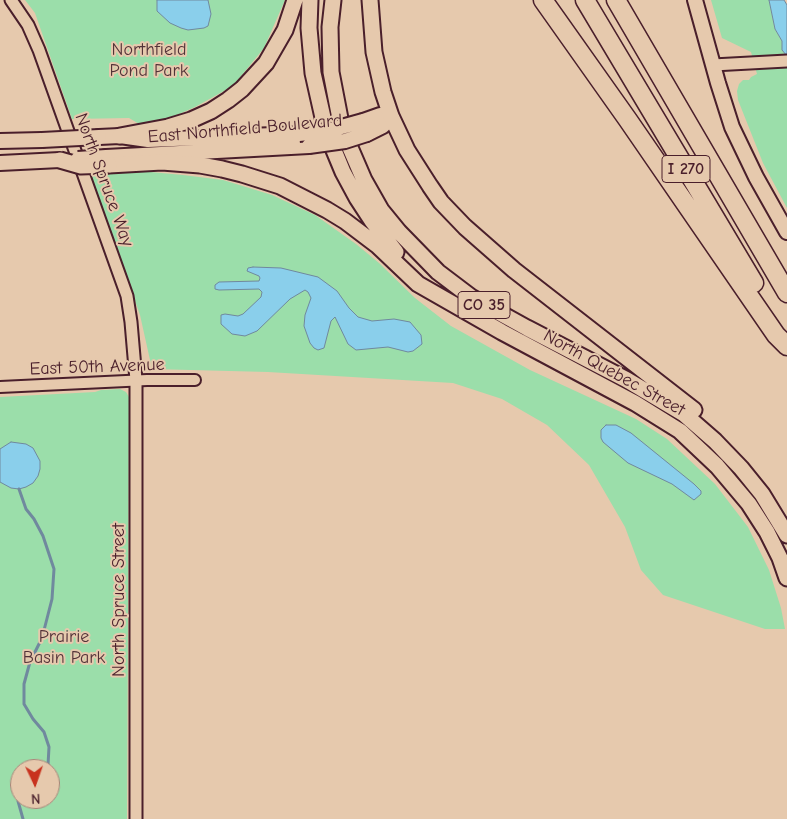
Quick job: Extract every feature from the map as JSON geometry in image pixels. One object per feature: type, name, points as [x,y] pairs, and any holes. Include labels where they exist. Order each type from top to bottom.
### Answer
[{"type":"highway","points":[[543,0],[776,335],[787,346]]},
{"type":"highway","name":"I 270","points":[[586,0],[713,216],[787,337]]},
{"type":"highway","name":"I 270","points":[[616,0],[787,293]]},
{"type":"main road","points":[[120,136],[168,127],[191,120],[211,111],[242,89],[266,63],[275,49],[295,0]]},
{"type":"main road","name":"CO 35","points":[[310,0],[310,44],[316,89],[326,131],[343,172],[368,216],[396,252],[418,275],[448,301]]},
{"type":"main road","name":"CO 35","points":[[333,0],[330,27],[331,72],[342,129],[364,180],[381,210],[399,232],[438,272],[471,297],[634,384],[684,414],[730,456],[751,480],[774,511],[787,535]]},
{"type":"main road","points":[[370,0],[374,52],[383,92],[398,135],[430,186],[457,219],[514,270],[578,318],[719,431],[743,454],[768,487],[774,511]]},
{"type":"main road","points":[[694,0],[724,104],[736,136],[756,177],[787,232]]},
{"type":"main road","name":"East Northfield Boulevard","points":[[108,161],[308,146],[344,141],[380,115],[391,116]]},
{"type":"main road","name":"East Northfield Boulevard","points":[[0,142],[120,136],[148,140],[300,134],[365,127]]},
{"type":"main road","points":[[0,163],[54,160],[81,166],[108,161],[162,162],[200,165],[242,174],[280,186],[304,197],[345,221],[378,246],[418,284],[448,301]]},
{"type":"main road","name":"North Quebec Street","points":[[448,301],[635,403],[680,431],[717,466],[749,504],[767,532],[780,558],[787,578]]},
{"type":"street","name":"North Spruce Way","points":[[11,0],[28,25],[39,50],[127,296],[136,380]]},
{"type":"street","points":[[713,65],[787,61]]},
{"type":"street","name":"East 50th Avenue","points":[[0,387],[136,380],[195,380]]},
{"type":"street","name":"North Spruce Street","points":[[136,380],[136,819]]},
{"type":"green space","name":"Northfield Pond Park","points":[[25,0],[285,0],[264,48],[233,86],[195,107],[168,119],[141,125],[129,118],[72,119],[35,13]]},
{"type":"green space","points":[[711,0],[769,0],[775,29],[782,41],[782,50],[787,56],[787,208],[763,163],[738,100],[737,91],[739,84],[743,80],[749,80],[757,74],[751,52],[722,38]]},
{"type":"green space","points":[[140,171],[223,180],[272,195],[315,215],[356,244],[379,263],[415,298],[451,326],[530,370],[636,419],[667,439],[715,484],[748,527],[769,570],[781,608],[785,629],[765,629],[663,595],[641,570],[625,527],[589,465],[547,425],[502,399],[453,383],[268,372],[152,369],[140,315],[90,174]]},
{"type":"green space","name":"Prairie Basin Park","points":[[120,389],[126,392],[129,397],[127,819],[0,819],[0,397]]},
{"type":"water","points":[[157,0],[208,0],[211,14],[208,26],[188,30],[170,23],[157,11]]},
{"type":"water","points":[[769,0],[784,0],[787,5],[787,56],[782,50],[782,41],[775,29]]},
{"type":"water","points":[[248,268],[281,268],[318,277],[337,291],[358,317],[372,321],[394,319],[410,322],[421,335],[422,344],[413,351],[408,352],[388,347],[356,350],[348,344],[335,317],[331,321],[324,348],[318,350],[310,343],[304,326],[305,315],[311,298],[305,290],[290,299],[257,331],[245,336],[232,334],[221,324],[221,315],[238,316],[243,314],[261,297],[262,292],[259,289],[219,290],[215,289],[215,285],[219,282],[259,281],[259,276],[247,271]]},
{"type":"water","points":[[606,425],[616,425],[631,433],[694,484],[701,491],[701,494],[694,500],[672,484],[628,463],[603,442],[601,430]]},
{"type":"water","points":[[11,442],[26,444],[33,448],[40,461],[38,476],[33,483],[19,489],[11,488],[0,482],[0,449]]},
{"type":"waterway","points":[[19,489],[26,509],[43,536],[54,569],[52,599],[42,638],[30,662],[24,684],[24,704],[44,732],[49,747],[48,759]]},
{"type":"waterway","points":[[20,809],[23,819]]}]
